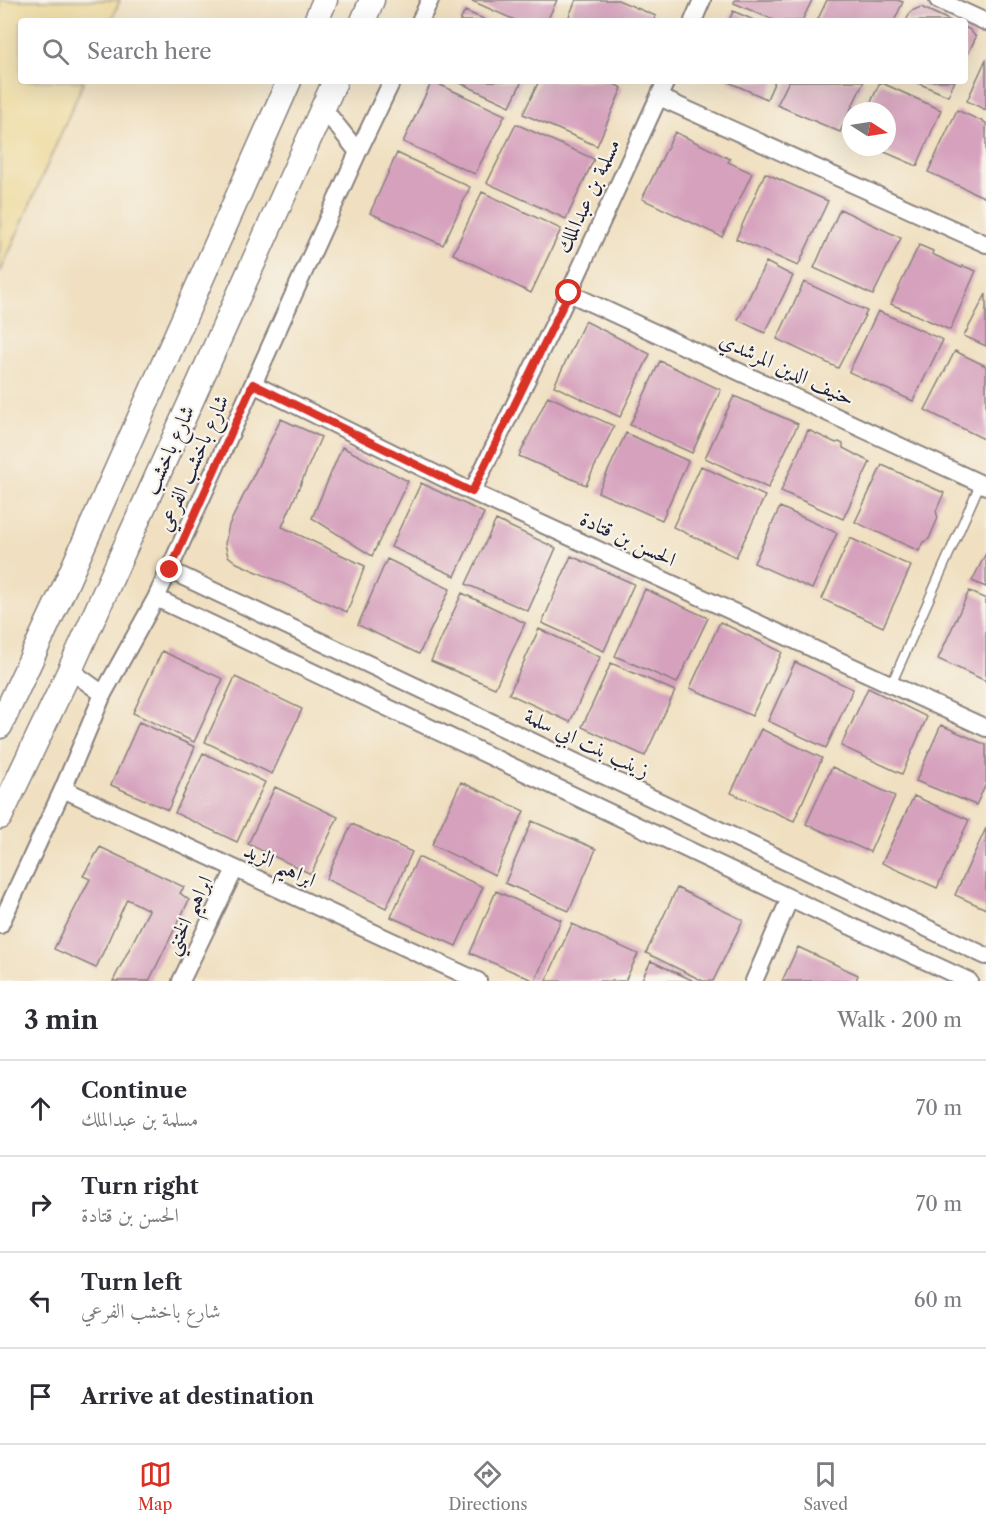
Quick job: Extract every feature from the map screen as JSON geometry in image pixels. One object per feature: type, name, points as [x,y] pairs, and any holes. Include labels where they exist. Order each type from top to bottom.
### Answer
[{"type":"main road","points":[[317,18],[325,0]]},
{"type":"main road","points":[[364,18],[372,0]]},
{"type":"main road","name":"شارع باخشب","points":[[0,726],[66,584],[288,84]]},
{"type":"main road","name":"شارع باخشب","points":[[0,818],[70,670],[334,84]]},
{"type":"street","points":[[421,18],[430,0]]},
{"type":"street","points":[[694,18],[702,0]]},
{"type":"street","points":[[938,0],[986,22]]},
{"type":"street","name":"شارع باخشب الفرعي","points":[[0,926],[63,789],[103,694],[170,570],[391,84]]},
{"type":"street","points":[[662,89],[986,244]]},
{"type":"street","name":"مسلمة بن عبدالملك","points":[[472,492],[569,293],[662,89]]},
{"type":"street","points":[[323,108],[358,152]]},
{"type":"street","name":"حنيف الدين المرشدي","points":[[569,293],[983,485]]},
{"type":"street","name":"الحسن بن قتادة","points":[[253,384],[472,492],[986,728]]},
{"type":"street","name":"زينب بنت ابي سلمة","points":[[170,570],[986,956]]},
{"type":"street","points":[[156,598],[969,981]]},
{"type":"street","points":[[70,670],[103,694]]},
{"type":"street","name":"ابراهيم الزيد","points":[[63,789],[478,981]]},
{"type":"street","name":"ابراهيم الختني","points":[[180,981],[235,869]]},
{"type":"street","points":[[754,981],[790,898]]},
{"type":"lane","points":[[891,685],[983,485]]},
{"type":"sand","points":[[0,0],[120,0],[112,18],[18,18],[18,84],[83,84],[0,273]]},
{"type":"building","points":[[470,0],[557,0],[548,18],[510,18]]},
{"type":"building","points":[[576,0],[618,0],[656,16],[655,18],[568,18]]},
{"type":"building","points":[[735,0],[812,0],[803,18],[769,18],[734,3]]},
{"type":"building","points":[[827,0],[897,0],[903,2],[895,18],[818,18]]},
{"type":"building","points":[[921,7],[945,18],[908,18],[911,11]]},
{"type":"building","points":[[465,11],[481,18],[462,18]]},
{"type":"building","points":[[733,11],[749,18],[730,18]]},
{"type":"building","points":[[968,29],[976,37],[968,54]]},
{"type":"building","points":[[986,59],[986,110],[967,101]]},
{"type":"building","points":[[431,84],[438,84],[505,115],[475,174],[403,142]]},
{"type":"building","points":[[462,84],[521,84],[510,106]]},
{"type":"building","points":[[538,84],[614,84],[622,88],[597,146],[523,114]]},
{"type":"building","points":[[733,84],[774,84],[767,99]]},
{"type":"building","points":[[788,84],[863,84],[854,102],[842,102],[840,132],[777,105]]},
{"type":"building","points":[[879,84],[884,84],[941,110],[917,166],[894,156],[896,156],[896,102],[871,102]]},
{"type":"building","points":[[920,84],[954,84],[948,96]]},
{"type":"building","points":[[957,110],[986,123],[986,198],[928,172]]},
{"type":"building","points":[[516,124],[594,159],[566,219],[487,183]]},
{"type":"building","points":[[675,132],[730,159],[728,162],[752,173],[722,237],[642,199]]},
{"type":"building","points":[[397,153],[470,187],[443,245],[370,213]]},
{"type":"building","points":[[765,173],[828,201],[798,266],[736,239]]},
{"type":"building","points":[[482,192],[561,229],[531,293],[453,254]]},
{"type":"building","points":[[840,209],[901,238],[873,295],[814,268]]},
{"type":"building","points":[[919,245],[933,251],[932,254],[962,268],[963,266],[976,271],[950,330],[891,304]]},
{"type":"building","points":[[766,262],[793,276],[765,333],[738,320]]},
{"type":"building","points":[[804,282],[867,311],[838,368],[777,339]]},
{"type":"building","points":[[986,294],[986,346],[964,336]]},
{"type":"building","points":[[878,311],[943,340],[913,401],[849,372]]},
{"type":"building","points":[[585,321],[650,354],[620,417],[554,386]]},
{"type":"building","points":[[955,351],[986,366],[986,440],[925,410]]},
{"type":"building","points":[[660,361],[721,390],[692,453],[630,425]]},
{"type":"building","points":[[548,396],[614,426],[586,485],[519,456]]},
{"type":"building","points":[[734,396],[798,424],[768,488],[705,458]]},
{"type":"building","points":[[281,419],[321,437],[282,527],[365,566],[347,612],[237,563],[228,556],[225,544],[229,525]]},
{"type":"building","points":[[808,430],[843,444],[843,448],[870,462],[843,519],[781,491]]},
{"type":"building","points":[[626,433],[688,461],[662,520],[598,492]]},
{"type":"building","points":[[342,447],[408,481],[372,556],[312,518]]},
{"type":"building","points":[[882,465],[944,493],[936,511],[938,518],[929,539],[923,542],[919,551],[855,522]]},
{"type":"building","points":[[701,466],[765,496],[736,557],[673,527]]},
{"type":"building","points":[[421,483],[484,513],[455,576],[391,547]]},
{"type":"building","points":[[780,507],[837,533],[812,589],[754,563]]},
{"type":"building","points":[[496,520],[556,548],[528,611],[466,584]]},
{"type":"building","points":[[850,538],[911,566],[883,627],[822,599]]},
{"type":"building","points":[[986,553],[986,587],[972,581]]},
{"type":"building","points":[[571,556],[634,584],[604,651],[542,623]]},
{"type":"building","points":[[387,559],[450,589],[419,654],[358,625]]},
{"type":"building","points":[[645,589],[708,618],[677,683],[615,656]]},
{"type":"building","points":[[969,591],[986,599],[986,681],[938,659]]},
{"type":"building","points":[[462,593],[525,623],[495,688],[431,661]]},
{"type":"building","points":[[720,622],[782,652],[752,716],[690,688]]},
{"type":"building","points":[[539,629],[600,657],[570,722],[509,694]]},
{"type":"building","points":[[162,651],[223,679],[194,742],[133,713]]},
{"type":"building","points":[[795,662],[853,689],[826,748],[768,721]]},
{"type":"building","points":[[611,663],[675,691],[645,756],[582,727]]},
{"type":"building","points":[[235,677],[302,709],[272,774],[205,742]]},
{"type":"building","points":[[868,688],[927,717],[902,774],[841,746]]},
{"type":"building","points":[[139,722],[195,747],[168,810],[111,785]]},
{"type":"building","points":[[941,725],[986,745],[986,784],[976,805],[916,781]]},
{"type":"building","points":[[761,729],[822,758],[794,821],[731,793]]},
{"type":"building","points":[[203,753],[265,782],[237,842],[175,813]]},
{"type":"building","points":[[832,767],[895,796],[870,852],[806,824]]},
{"type":"building","points":[[461,782],[524,811],[495,875],[432,845]]},
{"type":"building","points":[[275,787],[338,817],[311,874],[248,844]]},
{"type":"building","points":[[914,796],[969,820],[937,888],[882,863]]},
{"type":"building","points":[[532,821],[596,849],[569,911],[505,883]]},
{"type":"building","points":[[352,824],[412,852],[386,908],[326,879]]},
{"type":"building","points":[[986,828],[986,909],[955,895]]},
{"type":"building","points":[[100,847],[184,887],[180,893],[189,900],[149,981],[113,981],[149,910],[127,899],[96,968],[54,949],[90,879],[83,876]]},
{"type":"building","points":[[418,857],[483,887],[456,946],[391,917]]},
{"type":"building","points":[[677,888],[743,920],[713,981],[703,981],[646,953]]},
{"type":"building","points":[[496,891],[561,920],[535,981],[470,953]]},
{"type":"building","points":[[572,924],[638,954],[625,981],[546,981]]},
{"type":"building","points":[[798,947],[858,975],[856,981],[782,981]]},
{"type":"building","points":[[651,961],[694,981],[641,981]]},
{"type":"route","points":[[170,570],[253,384],[472,492],[569,293]]}]
